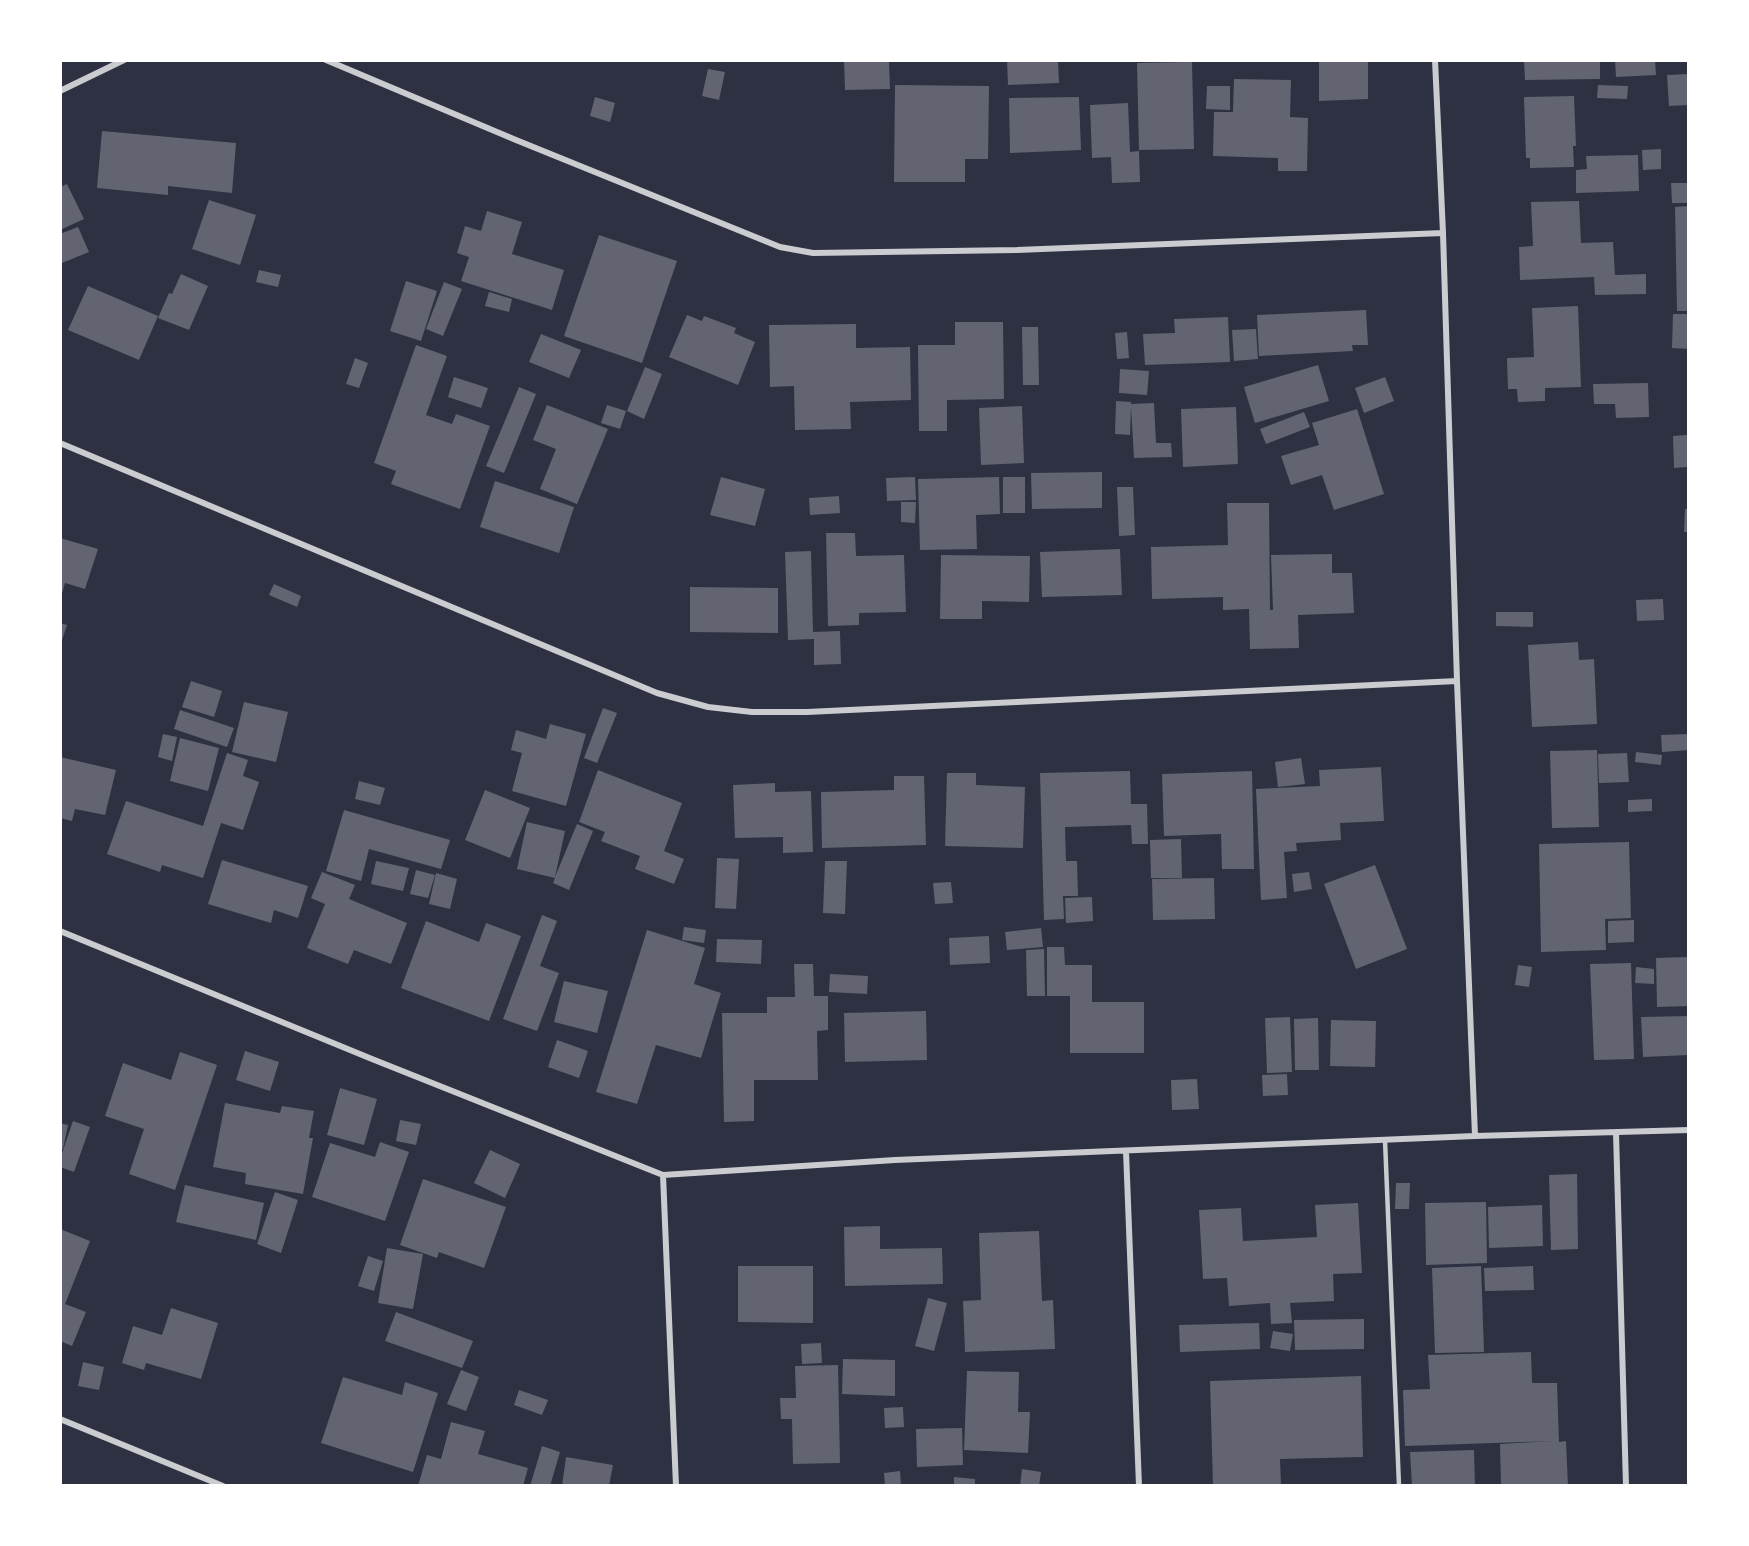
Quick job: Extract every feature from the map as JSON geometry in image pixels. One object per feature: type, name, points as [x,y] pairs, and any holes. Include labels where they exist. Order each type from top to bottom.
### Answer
[{"type":"street","points":[[60,91],[124,60]]},
{"type":"street","points":[[326,60],[505,136],[742,232],[780,247],[813,253],[1017,250],[1443,233]]},
{"type":"street","points":[[1435,60],[1475,1136]]},
{"type":"street","points":[[60,443],[657,693],[708,707],[752,712],[807,712],[1457,681]]},
{"type":"street","points":[[60,931],[383,1064],[663,1175],[907,1160],[1475,1136],[1689,1130]]},
{"type":"street","points":[[1617,1133],[1626,1486]]},
{"type":"street","points":[[1126,1151],[1139,1486]]},
{"type":"street","points":[[663,1175],[676,1486]]},
{"type":"street","points":[[60,1419],[223,1486]]},
{"type":"lane","points":[[1385,1140],[1399,1486]]},
{"type":"building","points":[[844,60],[889,60],[890,89],[845,90]]},
{"type":"building","points":[[1007,60],[1058,60],[1059,83],[1008,85]]},
{"type":"building","points":[[1319,60],[1368,60],[1368,99],[1319,101]]},
{"type":"building","points":[[1524,60],[1600,60],[1600,79],[1525,80]]},
{"type":"building","points":[[1615,60],[1655,60],[1656,75],[1616,77]]},
{"type":"building","points":[[1192,62],[1194,149],[1139,150],[1137,63]]},
{"type":"building","points":[[708,69],[725,72],[719,100],[702,96]]},
{"type":"building","points":[[1689,74],[1689,105],[1669,106],[1667,75]]},
{"type":"building","points":[[1234,79],[1291,80],[1290,117],[1308,118],[1307,171],[1278,171],[1278,158],[1213,156],[1214,112],[1233,112]]},
{"type":"building","points":[[895,85],[989,86],[988,159],[965,159],[965,182],[894,182]]},
{"type":"building","points":[[1598,85],[1628,86],[1627,99],[1597,98]]},
{"type":"building","points":[[1207,86],[1230,86],[1230,110],[1206,109]]},
{"type":"building","points":[[1574,96],[1576,146],[1573,146],[1574,167],[1530,168],[1530,158],[1526,158],[1524,97]]},
{"type":"building","points":[[595,97],[615,103],[610,122],[590,116]]},
{"type":"building","points":[[1079,97],[1081,150],[1010,153],[1009,98]]},
{"type":"building","points":[[1128,103],[1130,152],[1139,151],[1140,182],[1112,183],[1111,157],[1092,158],[1090,105]]},
{"type":"building","points":[[102,131],[236,143],[232,193],[168,186],[168,195],[97,188]]},
{"type":"building","points":[[1661,149],[1661,169],[1643,170],[1642,150]]},
{"type":"building","points":[[1638,155],[1639,191],[1576,193],[1576,170],[1587,169],[1586,156]]},
{"type":"building","points":[[1671,183],[1689,183],[1689,203],[1672,203]]},
{"type":"building","points":[[67,184],[84,219],[60,230],[60,187]]},
{"type":"building","points":[[209,200],[256,215],[240,265],[192,249]]},
{"type":"building","points":[[1579,201],[1581,243],[1613,242],[1615,275],[1646,274],[1646,294],[1595,295],[1594,277],[1520,280],[1519,247],[1533,246],[1531,202]]},
{"type":"building","points":[[1689,206],[1689,311],[1677,311],[1675,207]]},
{"type":"building","points":[[487,211],[522,222],[512,254],[564,270],[552,310],[461,281],[469,257],[457,253],[465,226],[481,231]]},
{"type":"building","points":[[78,227],[89,252],[62,263],[60,234]]},
{"type":"building","points":[[599,235],[677,261],[642,363],[564,336]]},
{"type":"building","points":[[259,270],[281,275],[278,287],[256,282]]},
{"type":"building","points":[[181,274],[208,286],[189,330],[158,318],[169,293],[172,294]]},
{"type":"building","points":[[406,281],[437,291],[421,341],[390,331]]},
{"type":"building","points":[[444,282],[462,289],[443,336],[426,329]]},
{"type":"building","points":[[88,286],[158,316],[139,360],[68,330]]},
{"type":"building","points":[[489,292],[512,299],[509,312],[485,306]]},
{"type":"building","points":[[1578,306],[1581,387],[1545,388],[1545,401],[1518,402],[1517,389],[1508,389],[1507,358],[1534,357],[1532,308]]},
{"type":"building","points":[[1366,310],[1368,345],[1352,345],[1353,351],[1259,356],[1257,315]]},
{"type":"building","points":[[1673,314],[1689,314],[1689,349],[1672,348]]},
{"type":"building","points":[[687,315],[702,321],[704,316],[736,328],[734,333],[755,342],[738,385],[669,357]]},
{"type":"building","points":[[1228,317],[1230,362],[1145,365],[1143,334],[1175,333],[1174,319]]},
{"type":"building","points":[[955,322],[1003,322],[1004,399],[947,400],[947,431],[919,431],[918,345],[955,345]]},
{"type":"building","points":[[856,324],[856,348],[910,347],[911,400],[850,402],[851,429],[795,430],[794,386],[770,387],[769,325]]},
{"type":"building","points":[[1022,327],[1038,327],[1039,385],[1023,385]]},
{"type":"building","points":[[1256,329],[1258,359],[1234,361],[1232,330]]},
{"type":"building","points":[[1127,332],[1129,358],[1117,359],[1115,333]]},
{"type":"building","points":[[541,334],[581,350],[569,378],[529,362]]},
{"type":"building","points":[[416,345],[447,356],[426,415],[452,424],[456,414],[490,426],[460,509],[391,484],[396,471],[374,463]]},
{"type":"building","points":[[355,358],[368,363],[359,388],[346,384]]},
{"type":"building","points":[[1318,365],[1329,401],[1255,423],[1244,387]]},
{"type":"building","points":[[645,367],[662,374],[644,419],[627,411]]},
{"type":"building","points":[[1120,369],[1149,371],[1147,395],[1119,393]]},
{"type":"building","points":[[454,377],[488,388],[481,408],[448,397]]},
{"type":"building","points":[[1385,377],[1394,401],[1364,413],[1355,388]]},
{"type":"building","points":[[1648,383],[1649,417],[1616,418],[1615,404],[1594,404],[1593,384]]},
{"type":"building","points":[[519,387],[536,394],[504,473],[486,466]]},
{"type":"building","points":[[1116,401],[1131,402],[1131,404],[1154,403],[1156,443],[1171,443],[1172,457],[1134,458],[1131,407],[1130,435],[1115,434]]},
{"type":"building","points":[[547,405],[608,429],[577,504],[540,489],[556,449],[533,440]]},
{"type":"building","points":[[607,405],[626,411],[620,429],[601,423]]},
{"type":"building","points":[[1022,406],[1024,463],[981,465],[979,408]]},
{"type":"building","points":[[1236,407],[1238,464],[1183,467],[1181,409]]},
{"type":"building","points":[[1357,409],[1384,494],[1334,510],[1322,475],[1291,485],[1281,456],[1319,445],[1312,423]]},
{"type":"building","points":[[1304,412],[1310,427],[1266,444],[1260,429]]},
{"type":"building","points":[[1687,435],[1688,467],[1674,468],[1673,436]]},
{"type":"building","points":[[1102,472],[1102,508],[1032,509],[1031,473]]},
{"type":"building","points":[[721,477],[765,489],[755,526],[710,515]]},
{"type":"building","points":[[915,477],[916,500],[887,501],[886,478]]},
{"type":"building","points":[[999,477],[1000,514],[976,515],[977,549],[920,550],[918,479]]},
{"type":"building","points":[[1003,477],[1025,477],[1025,513],[1003,513]]},
{"type":"building","points":[[495,481],[574,507],[559,553],[480,527]]},
{"type":"building","points":[[1117,487],[1133,487],[1135,535],[1119,536]]},
{"type":"building","points":[[839,496],[840,513],[810,515],[809,498]]},
{"type":"building","points":[[901,502],[916,502],[915,523],[901,522]]},
{"type":"building","points":[[1227,503],[1269,503],[1270,610],[1273,610],[1271,555],[1332,554],[1332,573],[1352,573],[1354,613],[1298,615],[1299,648],[1250,649],[1249,609],[1223,610],[1223,597],[1152,599],[1151,547],[1228,545]]},
{"type":"building","points":[[1685,509],[1689,509],[1689,532],[1684,532]]},
{"type":"building","points":[[826,533],[855,533],[856,556],[904,555],[906,612],[859,613],[859,625],[828,626]]},
{"type":"building","points":[[60,538],[98,549],[85,589],[65,583],[61,597]]},
{"type":"building","points":[[1120,549],[1122,595],[1042,597],[1040,552]]},
{"type":"building","points":[[811,551],[813,632],[840,631],[841,664],[814,665],[814,639],[788,640],[785,552]]},
{"type":"building","points":[[941,555],[1030,556],[1029,602],[982,601],[982,619],[940,619]]},
{"type":"building","points":[[274,584],[301,596],[297,607],[269,595]]},
{"type":"building","points":[[690,587],[778,588],[778,633],[690,632]]},
{"type":"building","points":[[1663,599],[1664,620],[1637,621],[1636,600]]},
{"type":"building","points":[[1496,612],[1533,612],[1533,627],[1496,626]]},
{"type":"building","points":[[60,623],[67,625],[60,646]]},
{"type":"building","points":[[1578,642],[1579,660],[1594,659],[1597,724],[1532,727],[1528,645]]},
{"type":"building","points":[[191,681],[222,691],[214,717],[182,707]]},
{"type":"building","points":[[244,702],[288,712],[276,762],[232,752]]},
{"type":"building","points":[[603,708],[617,713],[597,763],[584,758]]},
{"type":"building","points":[[180,710],[234,728],[227,747],[174,729]]},
{"type":"building","points":[[550,724],[586,734],[566,806],[512,791],[522,753],[511,750],[516,730],[546,739]]},
{"type":"building","points":[[163,734],[177,737],[172,761],[158,757]]},
{"type":"building","points":[[1689,734],[1689,750],[1662,752],[1661,735]]},
{"type":"building","points":[[180,738],[219,748],[208,791],[170,781]]},
{"type":"building","points":[[1597,750],[1599,827],[1552,828],[1550,751]]},
{"type":"building","points":[[1636,752],[1662,755],[1661,765],[1635,762]]},
{"type":"building","points":[[227,753],[248,760],[243,776],[259,782],[243,830],[221,823],[203,878],[162,865],[160,872],[107,854],[126,801],[203,826]]},
{"type":"building","points":[[1627,753],[1629,782],[1599,783],[1598,754]]},
{"type":"building","points":[[60,757],[116,770],[105,815],[75,809],[72,821],[60,818]]},
{"type":"building","points":[[1301,758],[1305,784],[1278,787],[1275,762]]},
{"type":"building","points":[[1381,767],[1384,821],[1340,823],[1341,840],[1296,843],[1297,851],[1284,852],[1287,898],[1261,900],[1256,789],[1320,786],[1319,770]]},
{"type":"building","points":[[598,770],[682,803],[664,851],[684,859],[674,884],[635,869],[640,856],[601,841],[605,832],[579,822]]},
{"type":"building","points":[[1130,771],[1131,804],[1147,804],[1148,844],[1132,844],[1131,825],[1065,827],[1066,861],[1077,861],[1078,896],[1063,896],[1064,919],[1044,920],[1040,773]]},
{"type":"building","points":[[1252,771],[1254,869],[1222,869],[1221,834],[1164,836],[1162,774]]},
{"type":"building","points":[[947,773],[976,773],[976,785],[1025,787],[1023,848],[945,846]]},
{"type":"building","points":[[894,776],[924,776],[926,845],[822,848],[821,792],[894,790]]},
{"type":"building","points":[[359,781],[385,788],[380,805],[355,799]]},
{"type":"building","points":[[775,783],[775,792],[811,791],[813,852],[783,853],[783,837],[735,838],[733,785]]},
{"type":"building","points":[[485,790],[530,808],[510,858],[465,840]]},
{"type":"building","points":[[1652,799],[1652,811],[1628,812],[1628,800]]},
{"type":"building","points":[[344,810],[450,840],[441,869],[369,849],[361,881],[326,871]]},
{"type":"building","points":[[527,822],[565,831],[555,877],[577,824],[593,831],[569,890],[553,883],[555,878],[517,869]]},
{"type":"building","points":[[1181,839],[1182,878],[1151,878],[1150,840]]},
{"type":"building","points":[[1629,842],[1631,918],[1605,919],[1606,950],[1541,952],[1539,844]]},
{"type":"building","points":[[717,858],[739,859],[736,909],[715,908]]},
{"type":"building","points":[[222,860],[308,886],[298,918],[274,910],[271,923],[208,904]]},
{"type":"building","points":[[376,861],[409,868],[403,891],[371,884]]},
{"type":"building","points":[[825,861],[847,861],[845,914],[823,913]]},
{"type":"building","points":[[1375,865],[1407,949],[1356,969],[1324,884]]},
{"type":"building","points":[[416,870],[435,875],[428,898],[410,894]]},
{"type":"building","points":[[322,872],[355,885],[349,899],[407,923],[391,964],[354,950],[348,964],[307,948],[325,904],[311,898]]},
{"type":"building","points":[[1309,872],[1312,889],[1294,892],[1292,874]]},
{"type":"building","points":[[436,873],[457,879],[450,909],[429,904]]},
{"type":"building","points":[[1214,878],[1215,919],[1153,920],[1152,879]]},
{"type":"building","points":[[951,882],[953,903],[935,904],[933,883]]},
{"type":"building","points":[[1092,897],[1093,921],[1066,923],[1065,898]]},
{"type":"building","points":[[542,915],[557,921],[540,966],[559,973],[537,1031],[503,1019]]},
{"type":"building","points":[[1634,920],[1634,942],[1608,943],[1608,921]]},
{"type":"building","points":[[426,921],[479,942],[486,923],[521,936],[489,1021],[401,988]]},
{"type":"building","points":[[684,927],[706,930],[704,943],[682,940]]},
{"type":"building","points":[[1041,928],[1043,947],[1007,950],[1005,932]]},
{"type":"building","points":[[647,930],[705,948],[694,984],[721,993],[701,1058],[656,1045],[637,1104],[596,1092]]},
{"type":"building","points":[[989,936],[990,963],[950,965],[949,938]]},
{"type":"building","points":[[717,939],[762,940],[761,964],[716,962]]},
{"type":"building","points":[[1047,947],[1064,947],[1065,965],[1092,965],[1092,1002],[1144,1002],[1144,1053],[1070,1053],[1070,996],[1047,996]]},
{"type":"building","points":[[1044,949],[1045,996],[1027,996],[1026,950]]},
{"type":"building","points":[[1689,957],[1689,1006],[1657,1007],[1656,958]]},
{"type":"building","points":[[1631,963],[1634,1059],[1594,1060],[1590,964]]},
{"type":"building","points":[[794,964],[813,964],[814,996],[828,996],[828,1030],[817,1031],[818,1080],[754,1080],[754,1121],[724,1122],[722,1013],[767,1013],[767,997],[795,997]]},
{"type":"building","points":[[1518,965],[1532,967],[1529,987],[1515,985]]},
{"type":"building","points":[[1636,967],[1654,969],[1654,984],[1635,983]]},
{"type":"building","points":[[830,974],[868,976],[867,994],[829,992]]},
{"type":"building","points":[[564,981],[608,991],[597,1033],[554,1022]]},
{"type":"building","points":[[926,1011],[927,1060],[845,1062],[844,1013]]},
{"type":"building","points":[[1689,1016],[1689,1055],[1643,1057],[1641,1017]]},
{"type":"building","points":[[1290,1017],[1292,1072],[1267,1073],[1265,1018]]},
{"type":"building","points":[[1318,1018],[1319,1070],[1295,1070],[1294,1019]]},
{"type":"building","points":[[1331,1020],[1376,1021],[1375,1067],[1330,1066]]},
{"type":"building","points":[[557,1040],[588,1051],[579,1078],[548,1067]]},
{"type":"building","points":[[245,1051],[279,1062],[270,1091],[236,1080]]},
{"type":"building","points":[[180,1052],[217,1065],[175,1190],[129,1174],[144,1129],[105,1116],[123,1063],[171,1080]]},
{"type":"building","points":[[1287,1074],[1288,1095],[1263,1096],[1262,1075]]},
{"type":"building","points":[[1197,1079],[1199,1109],[1172,1110],[1171,1080]]},
{"type":"building","points":[[340,1088],[377,1099],[364,1145],[327,1135]]},
{"type":"building","points":[[225,1103],[280,1113],[282,1106],[314,1111],[309,1138],[313,1138],[303,1194],[245,1184],[246,1173],[213,1167]]},
{"type":"building","points":[[400,1120],[421,1124],[416,1145],[396,1141]]},
{"type":"building","points":[[73,1121],[90,1127],[74,1172],[60,1167],[60,1159]]},
{"type":"building","points":[[60,1123],[68,1125],[63,1149],[60,1148]]},
{"type":"building","points":[[380,1142],[409,1152],[385,1221],[312,1197],[330,1143],[375,1157]]},
{"type":"building","points":[[490,1150],[520,1164],[505,1198],[474,1183]]},
{"type":"building","points":[[1577,1174],[1578,1249],[1551,1250],[1549,1175]]},
{"type":"building","points":[[423,1179],[506,1207],[484,1268],[439,1252],[437,1258],[400,1245]]},
{"type":"building","points":[[1396,1183],[1410,1183],[1409,1209],[1395,1209]]},
{"type":"building","points":[[185,1185],[264,1203],[256,1240],[176,1222]]},
{"type":"building","points":[[275,1192],[298,1200],[281,1253],[257,1244]]},
{"type":"building","points":[[1486,1202],[1487,1263],[1426,1265],[1425,1203]]},
{"type":"building","points":[[1358,1203],[1362,1273],[1333,1274],[1334,1301],[1290,1303],[1292,1323],[1271,1324],[1270,1303],[1229,1306],[1227,1278],[1203,1279],[1199,1210],[1241,1208],[1243,1241],[1317,1237],[1315,1205]]},
{"type":"building","points":[[1542,1205],[1543,1246],[1489,1248],[1488,1207]]},
{"type":"building","points":[[880,1226],[880,1249],[942,1248],[943,1284],[845,1286],[844,1227]]},
{"type":"building","points":[[60,1229],[90,1241],[65,1304],[86,1312],[72,1346],[60,1341]]},
{"type":"building","points":[[1039,1231],[1042,1301],[1053,1300],[1055,1349],[965,1352],[963,1301],[981,1300],[979,1233]]},
{"type":"building","points":[[387,1248],[423,1254],[413,1309],[378,1303]]},
{"type":"building","points":[[368,1256],[383,1261],[374,1291],[358,1286]]},
{"type":"building","points":[[738,1266],[813,1266],[813,1323],[738,1322]]},
{"type":"building","points":[[1481,1266],[1484,1352],[1435,1353],[1432,1268]]},
{"type":"building","points":[[1533,1266],[1534,1290],[1485,1291],[1484,1268]]},
{"type":"building","points":[[928,1298],[947,1303],[934,1351],[915,1346]]},
{"type":"building","points":[[171,1308],[218,1323],[201,1379],[146,1363],[144,1370],[122,1363],[133,1326],[162,1335]]},
{"type":"building","points":[[396,1312],[473,1341],[462,1368],[385,1341]]},
{"type":"building","points":[[1364,1319],[1364,1349],[1295,1350],[1294,1320]]},
{"type":"building","points":[[1259,1323],[1260,1349],[1180,1352],[1179,1325]]},
{"type":"building","points":[[1273,1331],[1293,1334],[1290,1351],[1270,1348]]},
{"type":"building","points":[[821,1343],[822,1363],[802,1364],[801,1344]]},
{"type":"building","points":[[1531,1352],[1532,1383],[1557,1383],[1559,1442],[1566,1441],[1568,1486],[1501,1486],[1500,1444],[1553,1441],[1405,1446],[1403,1390],[1430,1389],[1428,1355]]},
{"type":"building","points":[[843,1359],[895,1360],[895,1396],[842,1394]]},
{"type":"building","points":[[83,1362],[104,1367],[99,1390],[78,1386]]},
{"type":"building","points":[[838,1365],[840,1463],[793,1464],[792,1419],[781,1419],[780,1398],[796,1398],[795,1366]]},
{"type":"building","points":[[461,1370],[479,1377],[466,1411],[447,1404]]},
{"type":"building","points":[[967,1371],[1019,1372],[1018,1412],[1030,1412],[1028,1453],[964,1450]]},
{"type":"building","points":[[1361,1376],[1363,1457],[1280,1459],[1281,1486],[1213,1486],[1210,1381]]},
{"type":"building","points":[[343,1377],[402,1395],[405,1382],[438,1393],[413,1472],[321,1443]]},
{"type":"building","points":[[519,1390],[548,1400],[542,1415],[514,1405]]},
{"type":"building","points":[[903,1407],[904,1427],[885,1428],[884,1408]]},
{"type":"building","points":[[451,1422],[485,1431],[478,1454],[528,1468],[523,1486],[418,1486],[427,1455],[441,1459]]},
{"type":"building","points":[[962,1428],[963,1465],[917,1467],[916,1429]]},
{"type":"building","points":[[542,1446],[560,1452],[550,1486],[530,1486]]},
{"type":"building","points":[[1474,1450],[1475,1486],[1412,1486],[1410,1452]]},
{"type":"building","points":[[566,1457],[613,1465],[609,1486],[562,1486]]},
{"type":"building","points":[[1022,1469],[1041,1472],[1039,1486],[1020,1486]]},
{"type":"building","points":[[900,1471],[901,1486],[885,1486],[884,1473]]},
{"type":"building","points":[[954,1477],[975,1479],[975,1486],[954,1486]]}]
